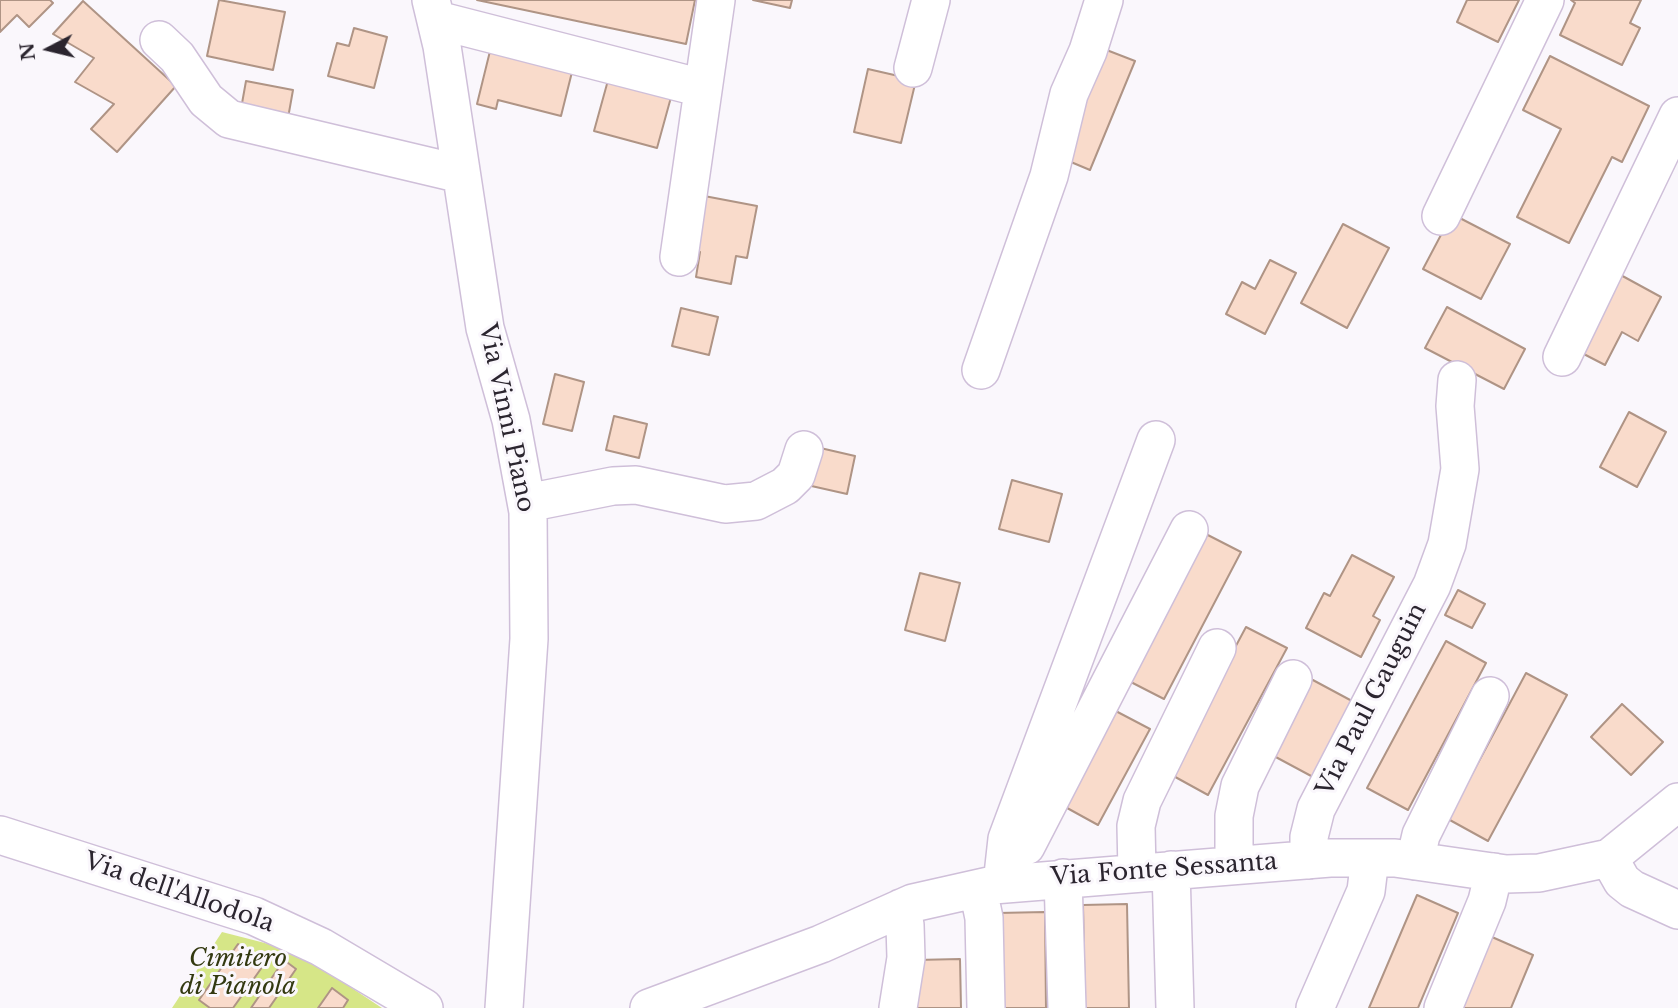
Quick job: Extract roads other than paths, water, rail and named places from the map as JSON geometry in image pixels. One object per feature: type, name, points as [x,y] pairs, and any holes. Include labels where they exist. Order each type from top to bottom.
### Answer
[{"type":"street","points":[[679,257],[716,0]]},
{"type":"street","points":[[913,68],[931,0]]},
{"type":"street","points":[[981,370],[1049,176],[1069,94],[1088,51],[1104,0]]},
{"type":"street","points":[[1441,216],[1545,0]]},
{"type":"street","points":[[434,10],[690,85]]},
{"type":"street","name":"Via Vinni Piano","points":[[434,10],[485,328],[511,420],[527,503],[531,559],[529,639],[504,1008]]},
{"type":"street","points":[[159,40],[177,57],[206,100],[229,119],[461,174]]},
{"type":"street","points":[[1562,357],[1678,116]]},
{"type":"street","name":"Via Paul Gauguin","points":[[1309,860],[1310,830],[1320,801],[1432,585],[1447,544],[1460,469],[1455,406],[1457,380]]},
{"type":"street","points":[[1000,885],[1007,839],[1156,440]]},
{"type":"street","points":[[527,503],[613,486],[636,485],[725,503],[756,501],[785,486],[796,475],[804,450]]},
{"type":"street","points":[[986,1008],[984,918],[1000,885],[1022,856],[1189,530]]},
{"type":"street","points":[[1175,1008],[1154,871],[1136,826],[1142,800],[1217,648]]},
{"type":"street","points":[[1234,865],[1234,816],[1240,786],[1293,679]]},
{"type":"street","points":[[1415,861],[1421,835],[1490,696]]},
{"type":"street","name":"Via Fonte Sessanta","points":[[649,1008],[821,944],[901,908],[1000,885],[1234,865],[1370,858],[1494,872],[1539,873],[1609,858],[1678,802]]},
{"type":"street","name":"Via dell'Allodola","points":[[0,835],[199,896],[272,923],[321,947],[424,1008]]},
{"type":"street","points":[[1315,1008],[1366,891],[1370,858]]},
{"type":"street","points":[[1609,858],[1622,881],[1632,889],[1678,910]]},
{"type":"street","points":[[1443,1008],[1487,901],[1494,872]]},
{"type":"street","points":[[1063,878],[1067,1008]]},
{"type":"street","points":[[898,1008],[905,958],[905,925],[901,908]]},
{"type":"park label","name":"Cimitero di Pianola","points":[[238,973]]}]
